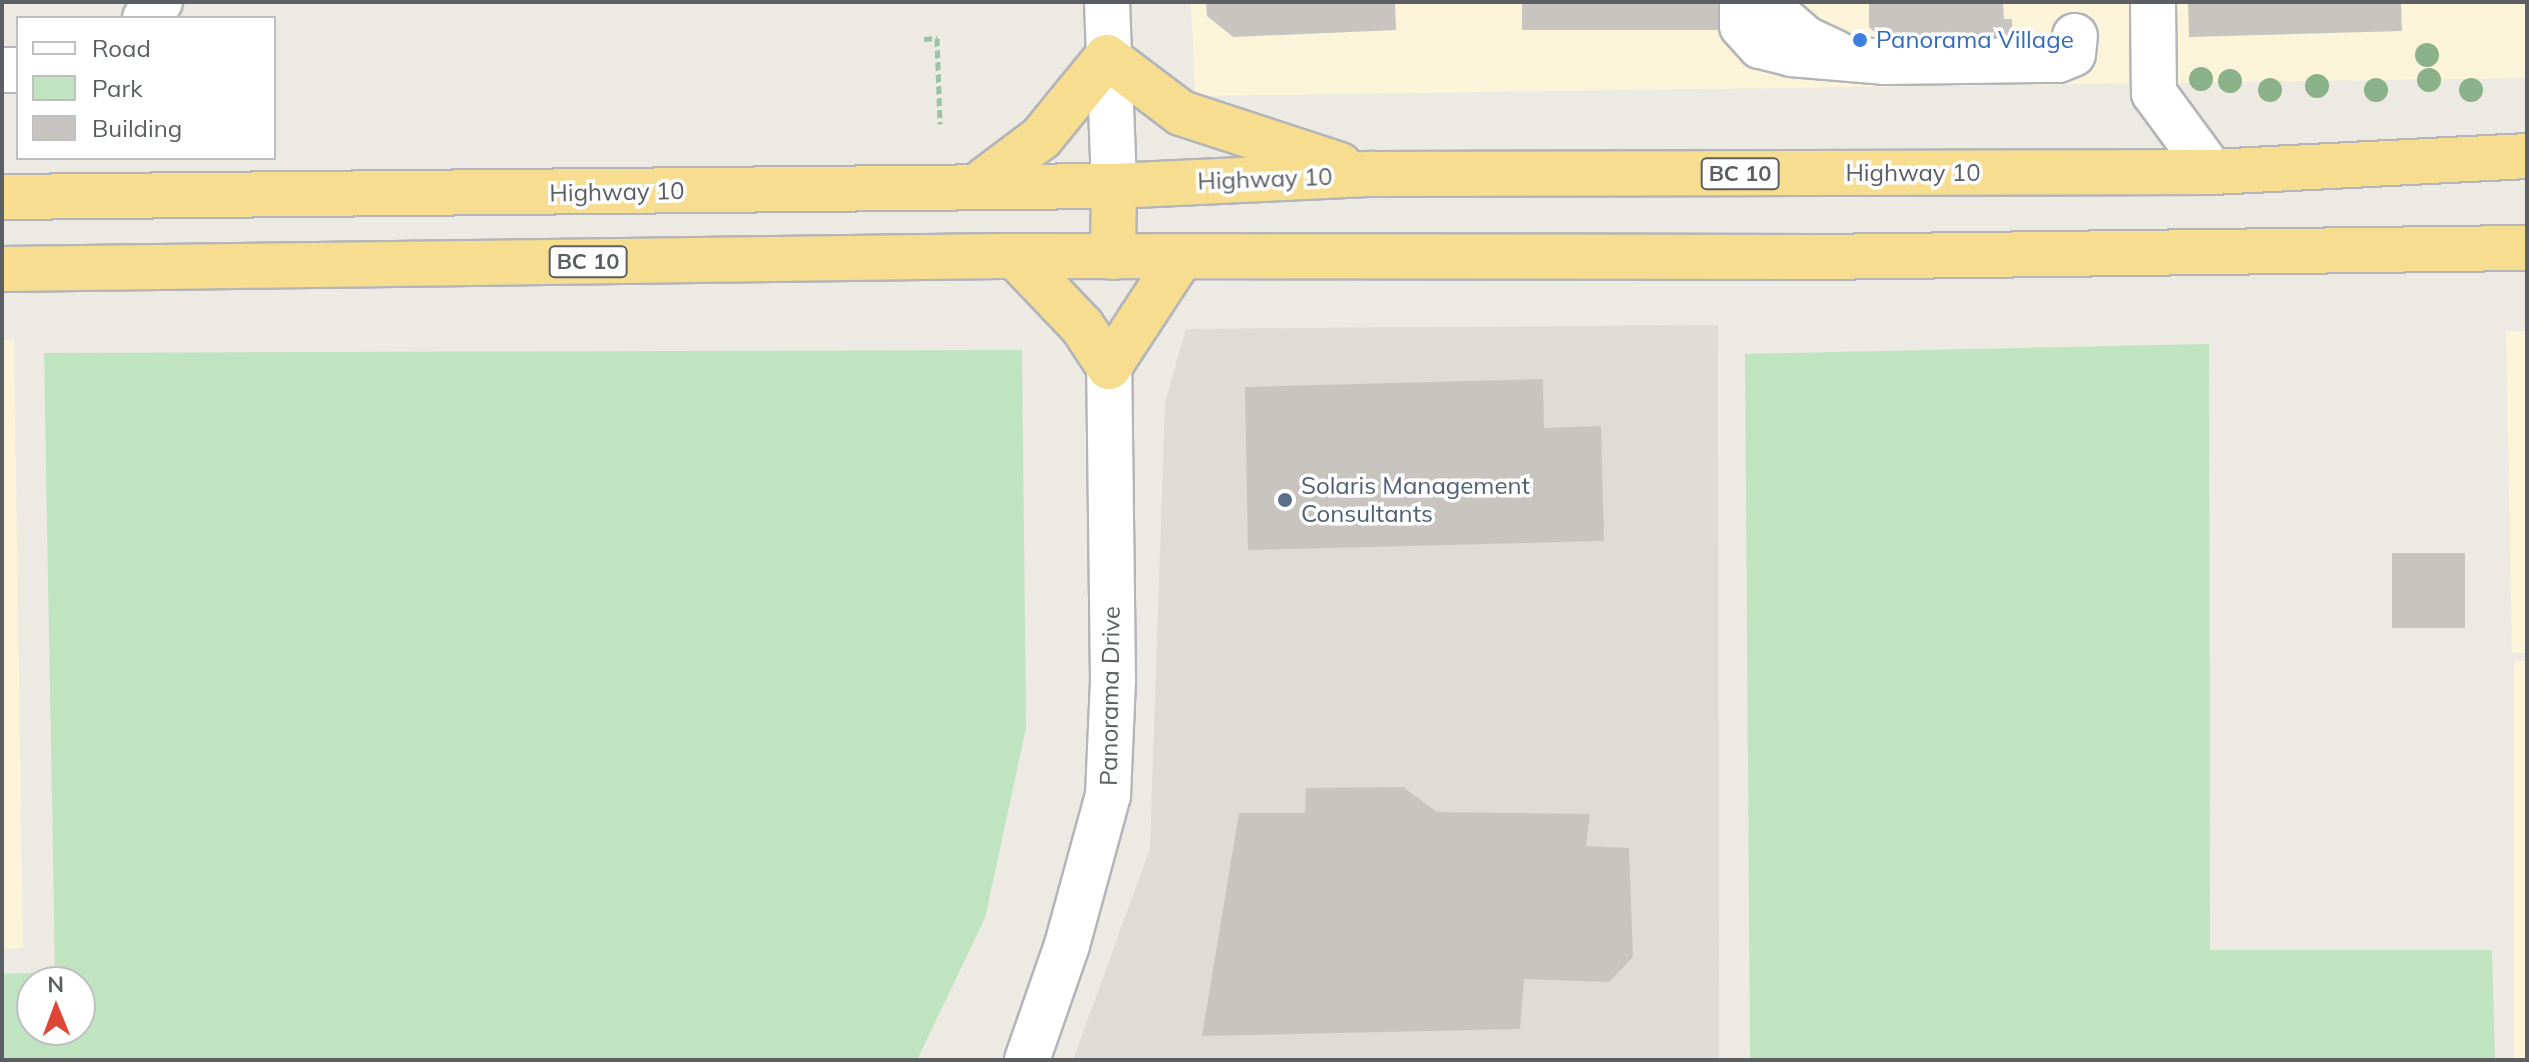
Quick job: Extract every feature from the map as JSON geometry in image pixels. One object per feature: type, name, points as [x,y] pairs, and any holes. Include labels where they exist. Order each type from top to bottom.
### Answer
[{"type":"highway","points":[[977,186],[1041,138],[1107,57],[1191,117],[1373,174]]},
{"type":"highway","name":"Highway 10","points":[[2,197],[1114,186],[1373,174],[2212,172],[2527,156]]},
{"type":"highway","points":[[1113,257],[1114,186]]},
{"type":"highway","name":"BC 10","points":[[2,269],[1015,256],[1926,256],[2527,248]]},
{"type":"highway","points":[[1015,256],[1082,326],[1109,367],[1181,257]]},
{"type":"street","points":[[1107,2],[1114,186]]},
{"type":"street","points":[[1742,2],[1742,26],[1760,46],[1884,62],[2058,60],[2073,54],[2075,36]]},
{"type":"street","points":[[1763,2],[1806,39],[1842,56]]},
{"type":"street","points":[[2153,2],[2154,93],[2212,172]]},
{"type":"street","name":"Panorama Drive","points":[[1027,1060],[1067,945],[1108,795],[1113,680],[1109,367]]},
{"type":"path","points":[[924,39],[937,38],[940,124]]},
{"type":"shaded area","name":"Panorama Village","points":[[1191,2],[2527,2],[2527,78],[1195,96]]},
{"type":"shaded area","points":[[1718,325],[1719,1060],[1073,1060],[1150,849],[1165,403],[1186,329]]},
{"type":"shaded area","points":[[2506,331],[2527,331],[2527,653],[2512,653]]},
{"type":"shaded area","points":[[2,340],[14,340],[23,948],[2,949]]},
{"type":"shaded area","points":[[2514,661],[2527,661],[2527,1060],[2514,1060]]},
{"type":"green space","points":[[2209,344],[2210,950],[2492,950],[2495,1060],[1750,1060],[1745,354]]},
{"type":"green space","points":[[1022,350],[1026,728],[985,918],[917,1060],[2,1060],[2,974],[16,973],[16,1046],[96,1046],[96,966],[55,966],[44,353]]},
{"type":"building","points":[[1206,2],[1395,2],[1396,30],[1233,37],[1207,16]]},
{"type":"building","points":[[1522,2],[1731,2],[1731,30],[1522,30]]},
{"type":"building","points":[[1869,2],[2003,2],[2004,19],[2012,19],[2012,50],[1895,51],[1869,27]]},
{"type":"building","points":[[2188,2],[2401,2],[2402,31],[2189,37]]},
{"type":"building","points":[[1543,379],[1544,428],[1601,426],[1604,541],[1248,550],[1245,387]]},
{"type":"building","points":[[2392,553],[2465,553],[2465,628],[2392,628]]},
{"type":"building","points":[[1403,787],[1437,812],[1590,814],[1586,846],[1629,848],[1633,957],[1609,982],[1524,979],[1520,1029],[1202,1036],[1239,813],[1305,813],[1306,788]]},
{"type":"place","name":"Panorama Village","points":[[1860,40]]},
{"type":"place","name":"Solaris Management Consultants","points":[[1285,500]]}]
